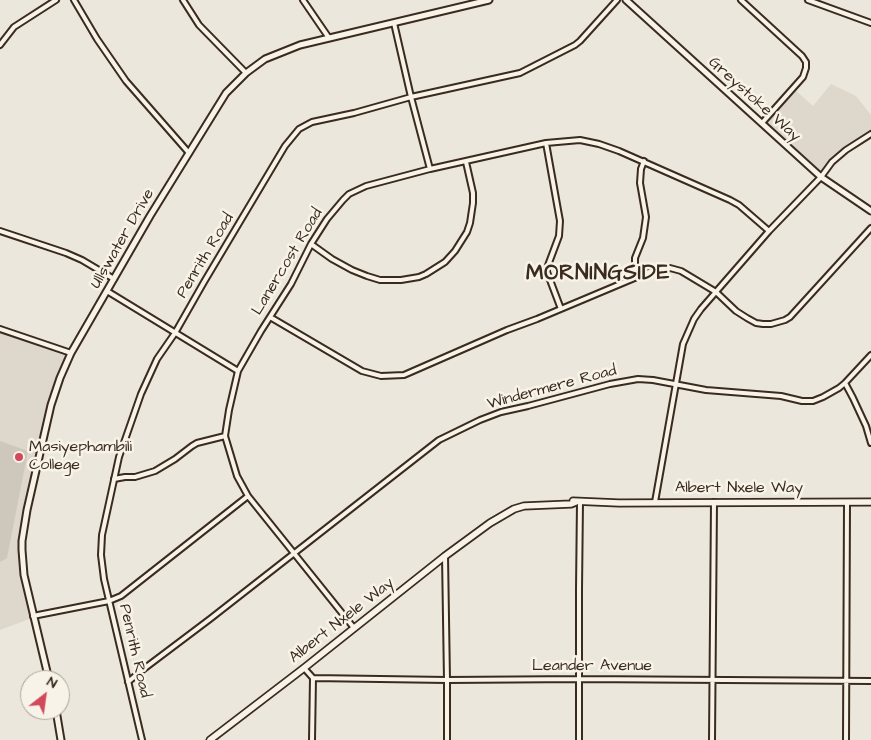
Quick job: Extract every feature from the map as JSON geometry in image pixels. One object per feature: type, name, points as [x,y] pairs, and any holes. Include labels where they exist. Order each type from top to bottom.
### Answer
[{"type":"main road","name":"Albert Nxele Way","points":[[210,740],[490,523],[495,517],[518,504],[571,501],[871,502]]},
{"type":"street","points":[[0,45],[14,26],[56,0]]},
{"type":"street","points":[[74,0],[126,82],[189,153]]},
{"type":"street","points":[[183,0],[199,25],[246,74]]},
{"type":"street","points":[[303,0],[329,38]]},
{"type":"street","name":"Penrith Road","points":[[142,740],[104,579],[101,555],[102,535],[121,449],[141,394],[158,359],[285,146],[304,125],[312,122],[513,75],[525,70],[575,45],[617,0]]},
{"type":"street","points":[[741,0],[802,56],[806,62],[803,77],[762,123]]},
{"type":"street","points":[[808,0],[871,23]]},
{"type":"street","points":[[828,7],[831,0]]},
{"type":"street","name":"Ullswater Drive","points":[[46,670],[22,562],[22,541],[47,421],[60,378],[71,352],[150,216],[226,92],[265,59],[300,45],[485,1]]},
{"type":"street","name":"Greystoke Way","points":[[627,1],[821,177],[871,211]]},
{"type":"street","points":[[394,23],[430,169]]},
{"type":"street","points":[[656,502],[683,344],[689,329],[701,309],[821,177],[832,162],[846,150],[871,134]]},
{"type":"street","name":"Lanercost Road","points":[[354,628],[248,496],[237,476],[225,436],[238,371],[291,284],[311,244],[335,208],[349,194],[366,186],[430,169],[546,143],[580,140],[599,144],[644,161],[730,200],[739,205],[770,231]]},
{"type":"street","points":[[546,143],[560,221],[559,236],[547,272],[561,309]]},
{"type":"street","points":[[637,277],[635,258],[643,238],[646,217],[640,183],[641,169],[644,161]]},
{"type":"street","points":[[311,244],[352,270],[380,280],[401,280],[426,274],[445,262],[455,251],[467,232],[470,223],[473,193],[466,162]]},
{"type":"street","points":[[270,317],[362,371],[372,375],[391,376],[409,373],[507,330],[656,269],[664,268],[681,271],[716,292],[736,311],[756,323],[771,324],[785,320],[796,311],[871,228]]},
{"type":"street","points":[[0,231],[74,256],[114,279]]},
{"type":"street","points":[[107,291],[238,371]]},
{"type":"street","points":[[0,329],[71,352]]},
{"type":"street","name":"Windermere Road","points":[[128,682],[439,440],[480,420],[502,412],[638,379],[706,390],[781,396],[802,402],[823,397],[845,383],[871,355]]},
{"type":"street","points":[[845,383],[866,426],[871,443]]},
{"type":"street","points":[[114,479],[135,477],[154,471],[197,443],[225,436]]},
{"type":"street","points":[[33,616],[109,601],[121,596],[248,496]]},
{"type":"street","points":[[578,502],[579,740]]},
{"type":"street","points":[[712,740],[714,502]]},
{"type":"street","points":[[846,740],[847,503]]},
{"type":"street","points":[[445,556],[447,740]]},
{"type":"street","points":[[304,668],[313,678],[312,740]]},
{"type":"street","name":"Leander Avenue","points":[[313,678],[871,681]]},
{"type":"street","points":[[58,720],[61,740]]},
{"type":"shaded area","points":[[831,84],[856,96],[871,115],[871,131],[844,149],[821,173],[764,122],[794,89],[813,106]]},
{"type":"shaded area","name":"Masiyephambili College","points":[[0,330],[69,353],[59,377],[20,540],[20,563],[32,618],[0,630]]},
{"type":"shaded area","points":[[0,441],[28,451],[7,558],[0,562]]},
{"type":"place","name":"Masiyephambili College","points":[[19,457]]},
{"type":"district","name":"MORNINGSIDE","points":[[598,275]]}]
